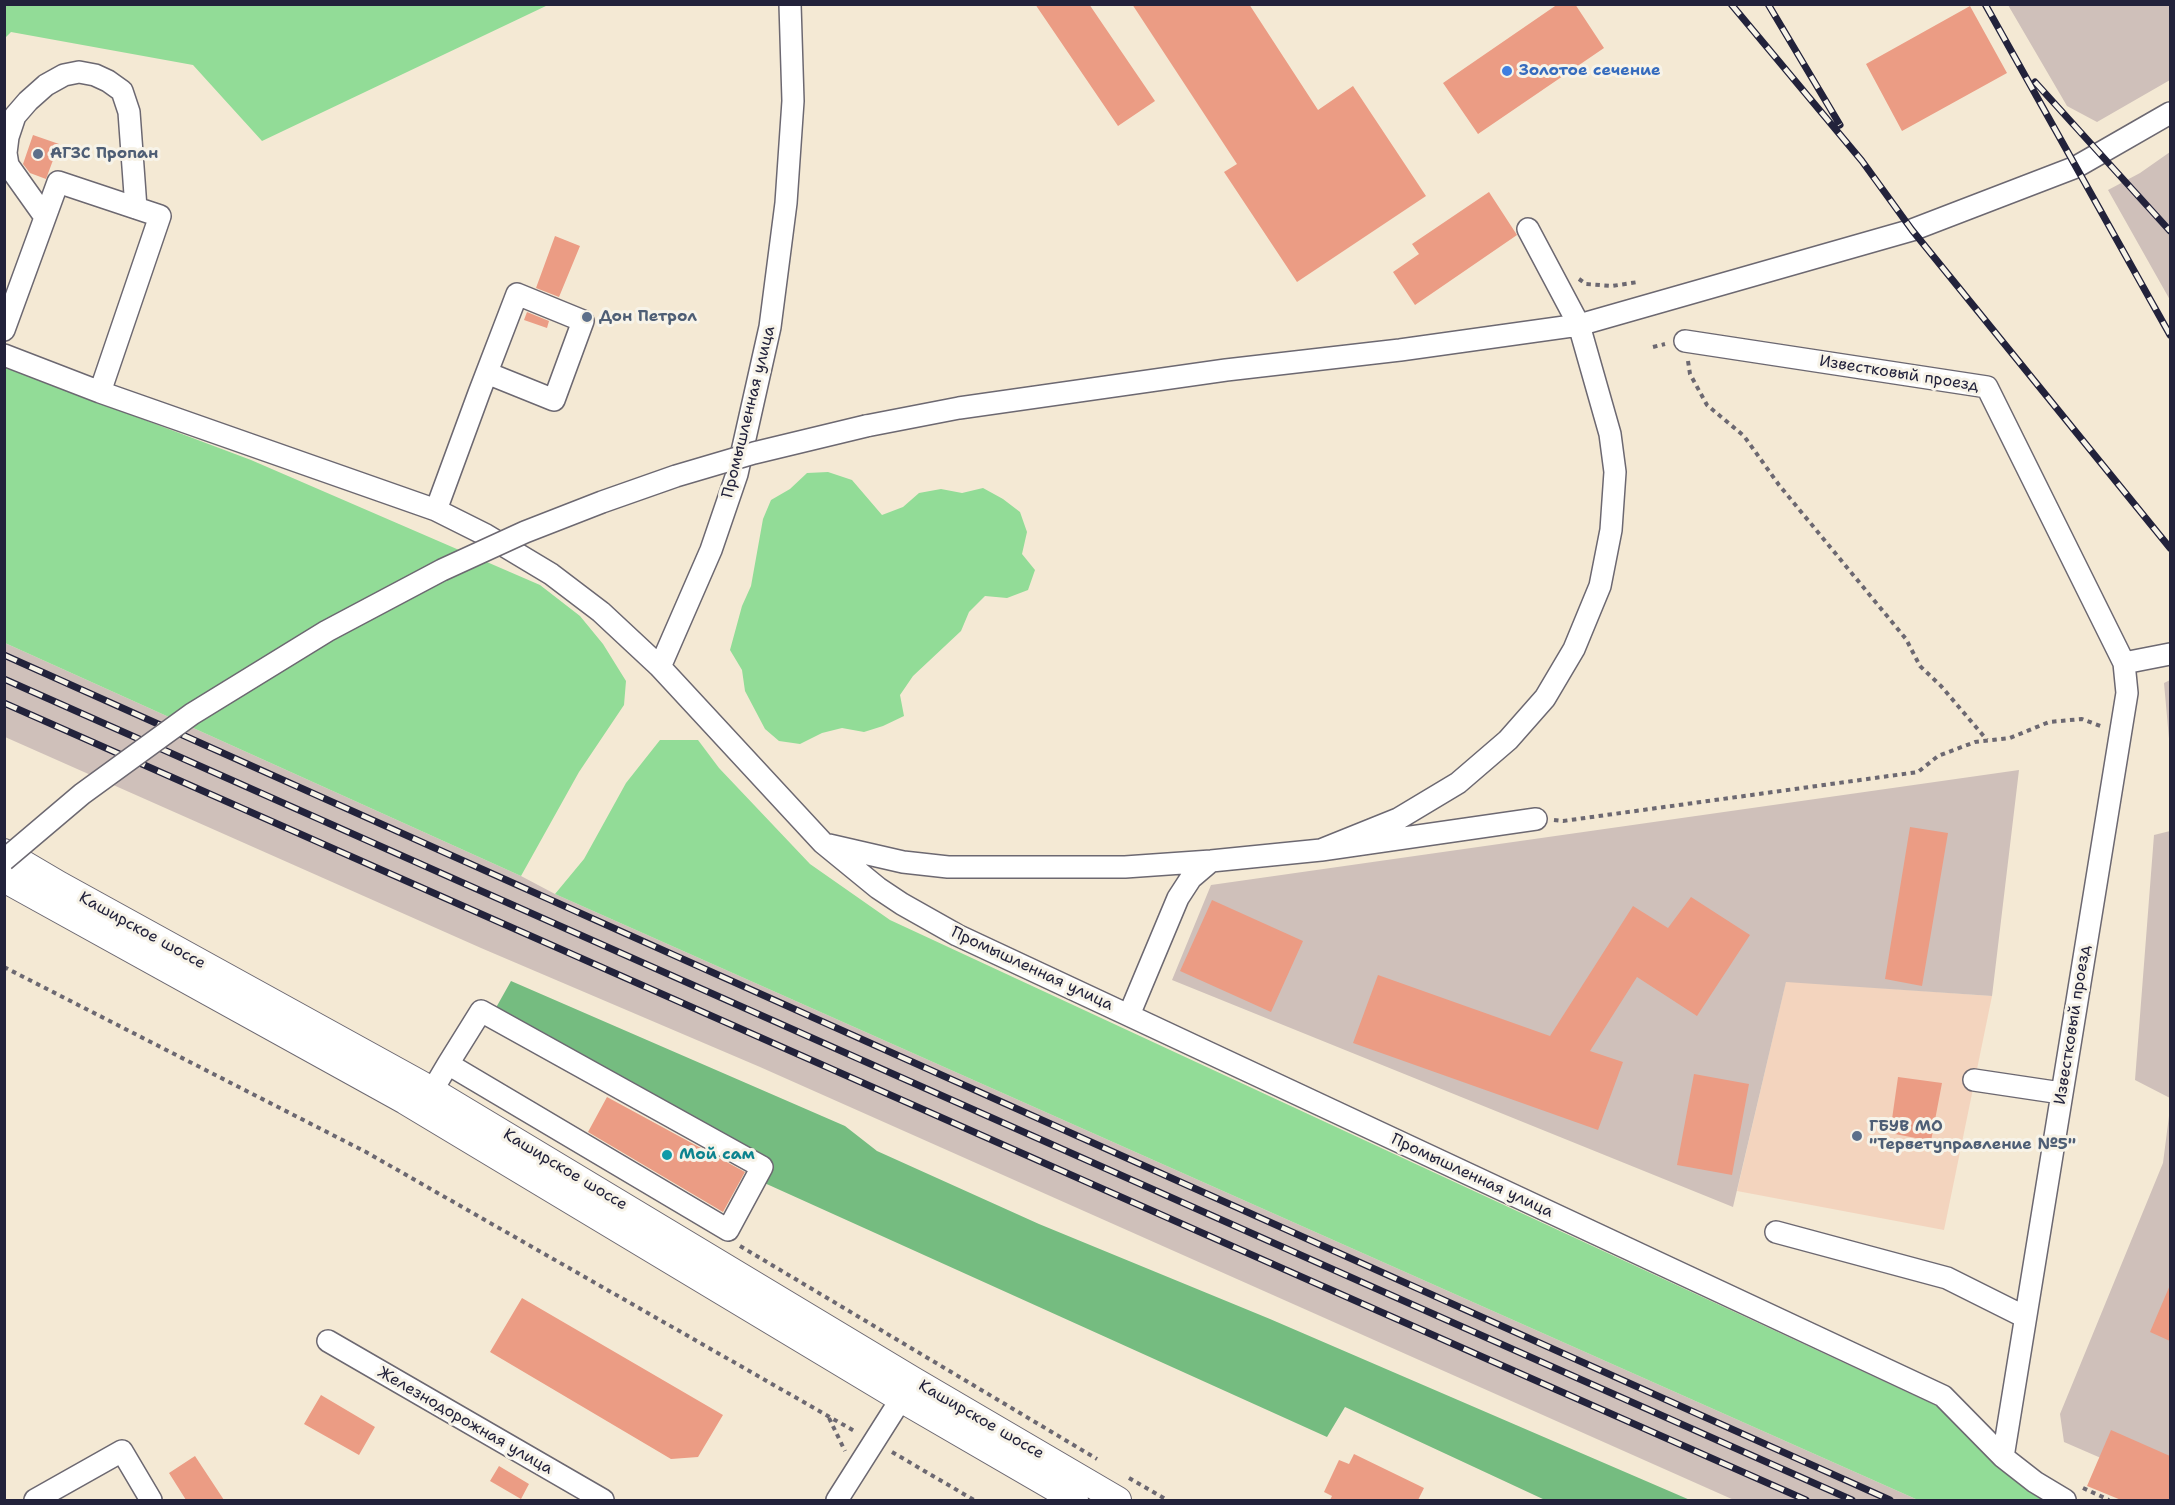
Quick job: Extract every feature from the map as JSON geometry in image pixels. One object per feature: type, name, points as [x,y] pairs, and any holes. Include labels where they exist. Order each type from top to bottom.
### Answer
[{"type":"main road","name":"Каширское шоссе","points":[[4,852],[432,1091],[913,1380],[1118,1500]]},
{"type":"main road","name":"Каширское шоссе","points":[[6,876],[405,1101],[901,1399],[1075,1500]]},
{"type":"street","name":"Промышленная улица","points":[[790,4],[792,112],[786,202],[771,327],[737,474],[711,550],[660,667],[823,843],[878,888],[902,904],[957,935],[1943,1396],[2003,1457],[2035,1482],[2065,1500]]},
{"type":"street","points":[[45,217],[8,165],[6,153],[8,137],[15,116],[28,101],[46,85],[64,75],[79,72],[96,75],[122,91],[129,112],[136,208]]},
{"type":"street","points":[[6,876],[47,822],[107,775],[201,708],[327,631],[442,570],[525,532],[602,502],[676,476],[754,453],[866,426],[958,408],[1226,370],[1400,350],[1579,325],[1912,230],[2076,167],[2170,113]]},
{"type":"street","points":[[4,330],[57,182],[160,216],[100,392]]},
{"type":"street","points":[[1321,850],[1398,819],[1458,783],[1508,740],[1545,698],[1574,649],[1600,586],[1611,530],[1615,472],[1610,434],[1579,325],[1528,229]]},
{"type":"street","points":[[436,510],[487,374],[517,294],[583,321],[554,400],[487,374]]},
{"type":"street","name":"Известковый проезд","points":[[1685,341],[1987,387],[2124,663],[2127,693],[2121,733],[2003,1457]]},
{"type":"street","points":[[4,355],[100,392],[436,510],[486,535],[551,574],[602,612],[660,667]]},
{"type":"street","points":[[2124,663],[2170,654]]},
{"type":"street","points":[[823,843],[903,862],[948,867],[1125,867],[1321,850],[1536,819]]},
{"type":"street","points":[[1129,1015],[1178,898],[1191,878],[1211,861]]},
{"type":"street","points":[[432,1091],[448,1064],[481,1011],[762,1167],[728,1230],[448,1064]]},
{"type":"street","points":[[1974,1080],[2061,1094]]},
{"type":"street","points":[[1776,1233],[1947,1278],[2025,1317]]},
{"type":"street","name":"Железнодорожная улица","points":[[328,1341],[603,1500]]},
{"type":"street","points":[[840,1500],[901,1399]]},
{"type":"street","points":[[35,1500],[122,1451],[151,1500]]},
{"type":"path","points":[[1551,271],[1559,269],[1586,284],[1612,286],[1638,282]]},
{"type":"path","points":[[1685,341],[1690,374],[1707,405],[1744,436],[1779,485],[1906,639],[1920,666],[1941,686],[1988,740]]},
{"type":"path","points":[[1536,819],[1563,821],[1918,772],[1938,756],[1975,742],[2010,738],[2049,722],[2082,720],[2121,733]]},
{"type":"path","points":[[4,967],[366,1152],[974,1500]]},
{"type":"path","points":[[734,1242],[1107,1464]]},
{"type":"path","points":[[828,1416],[846,1453]]},
{"type":"path","points":[[1127,1476],[1167,1500]]},
{"type":"shaded area","points":[[2008,5],[2170,5],[2170,80],[2097,122],[2067,106]]},
{"type":"shaded area","points":[[2170,152],[2170,300],[2108,190],[2140,173]]},
{"type":"shaded area","points":[[5,643],[521,876],[555,894],[1918,1500],[1734,1500],[760,1067],[481,948],[5,737]]},
{"type":"shaded area","points":[[2170,680],[2170,750],[2164,683]]},
{"type":"shaded area","points":[[2019,770],[1992,996],[1786,982],[1733,1207],[1172,980],[1211,885]]},
{"type":"shaded area","points":[[2170,831],[2170,1098],[2135,1080],[2154,835]]},
{"type":"shaded area","name":"ГБУВ МО \"Терветуправление №5\"","points":[[1786,981],[1992,996],[1944,1230],[1737,1191]]},
{"type":"shaded area","points":[[2170,1108],[2170,1488],[2064,1442],[2060,1414],[2163,1163]]},
{"type":"green space","points":[[5,4],[548,5],[262,141],[193,65],[11,32],[5,38]]},
{"type":"green space","points":[[4,367],[251,460],[540,585],[580,616],[603,644],[626,681],[624,705],[579,772],[521,876],[5,643]]},
{"type":"green space","points":[[828,472],[852,480],[882,515],[903,507],[919,493],[941,489],[962,493],[983,488],[1020,512],[1027,532],[1022,554],[1035,570],[1028,590],[1007,598],[985,596],[969,612],[961,631],[913,676],[900,695],[904,716],[864,732],[842,728],[822,733],[800,744],[779,741],[765,729],[745,691],[742,670],[730,650],[742,606],[751,586],[763,519],[771,500],[790,489],[807,473]]},
{"type":"green space","points":[[660,740],[698,740],[719,768],[810,864],[890,920],[1935,1405],[2035,1482],[2065,1500],[1918,1500],[555,894],[584,859],[626,783]]},
{"type":"green space","points":[[511,981],[845,1126],[877,1151],[1039,1224],[1270,1319],[1690,1500],[1545,1500],[1345,1407],[1327,1437],[760,1181],[767,1165],[493,1013]]},
{"type":"building","points":[[1035,4],[1089,4],[1155,101],[1118,126]]},
{"type":"building","points":[[1132,4],[1249,4],[1318,110],[1353,86],[1426,196],[1297,282],[1224,172],[1237,164]]},
{"type":"building","points":[[1558,4],[1575,4],[1604,48],[1478,134],[1443,83]]},
{"type":"building","points":[[1970,6],[2007,73],[1902,131],[1866,64]]},
{"type":"building","points":[[33,135],[59,144],[46,179],[30,173],[23,164]]},
{"type":"building","points":[[1489,192],[1517,235],[1415,305],[1393,272],[1419,254],[1412,244]]},
{"type":"building","points":[[555,236],[580,246],[559,297],[536,288]]},
{"type":"building","points":[[527,312],[549,321],[547,328],[524,320]]},
{"type":"building","points":[[1910,827],[1948,833],[1922,986],[1885,979]]},
{"type":"building","points":[[1691,897],[1750,935],[1697,1016],[1637,977],[1590,1051],[1623,1062],[1598,1130],[1353,1043],[1378,975],[1550,1036],[1633,906],[1668,928]]},
{"type":"building","points":[[1212,900],[1303,941],[1271,1012],[1180,971]]},
{"type":"building","points":[[1694,1074],[1749,1084],[1732,1175],[1677,1165]]},
{"type":"building","points":[[1898,1077],[1942,1083],[1931,1141],[1890,1133]]},
{"type":"building","name":"Мой сам","points":[[607,1097],[745,1172],[723,1212],[588,1132]]},
{"type":"building","points":[[2170,1285],[2170,1341],[2150,1332]]},
{"type":"building","points":[[522,1298],[723,1415],[698,1457],[671,1459],[490,1352]]},
{"type":"building","points":[[321,1395],[375,1427],[359,1455],[304,1424]]},
{"type":"building","points":[[2111,1430],[2170,1456],[2170,1500],[2121,1500],[2087,1486]]},
{"type":"building","points":[[1354,1454],[1424,1488],[1418,1500],[1330,1500],[1332,1496],[1324,1492],[1339,1460],[1349,1464]]},
{"type":"building","points":[[195,1456],[224,1500],[186,1500],[169,1473]]},
{"type":"building","points":[[499,1466],[529,1484],[521,1499],[490,1481]]},
{"type":"railway","points":[[1731,4],[1862,161],[1912,230],[2170,548]]},
{"type":"railway","points":[[1768,4],[1840,125]]},
{"type":"railway","points":[[1985,4],[2170,335]]},
{"type":"railway","points":[[2035,82],[2170,231]]},
{"type":"railway","points":[[4,655],[1890,1500]]},
{"type":"railway","points":[[4,679],[1852,1500]]},
{"type":"railway","points":[[4,703],[1806,1500]]},
{"type":"place","name":"Золотое сечение","points":[[1507,71]]},
{"type":"place","name":"АГЗС Пропан","points":[[38,154]]},
{"type":"place","name":"Дон Петрол","points":[[587,317]]},
{"type":"place","name":"ГБУВ МО \"Терветуправление №5\"","points":[[1857,1136]]},
{"type":"place","name":"Мой сам","points":[[667,1155]]}]
